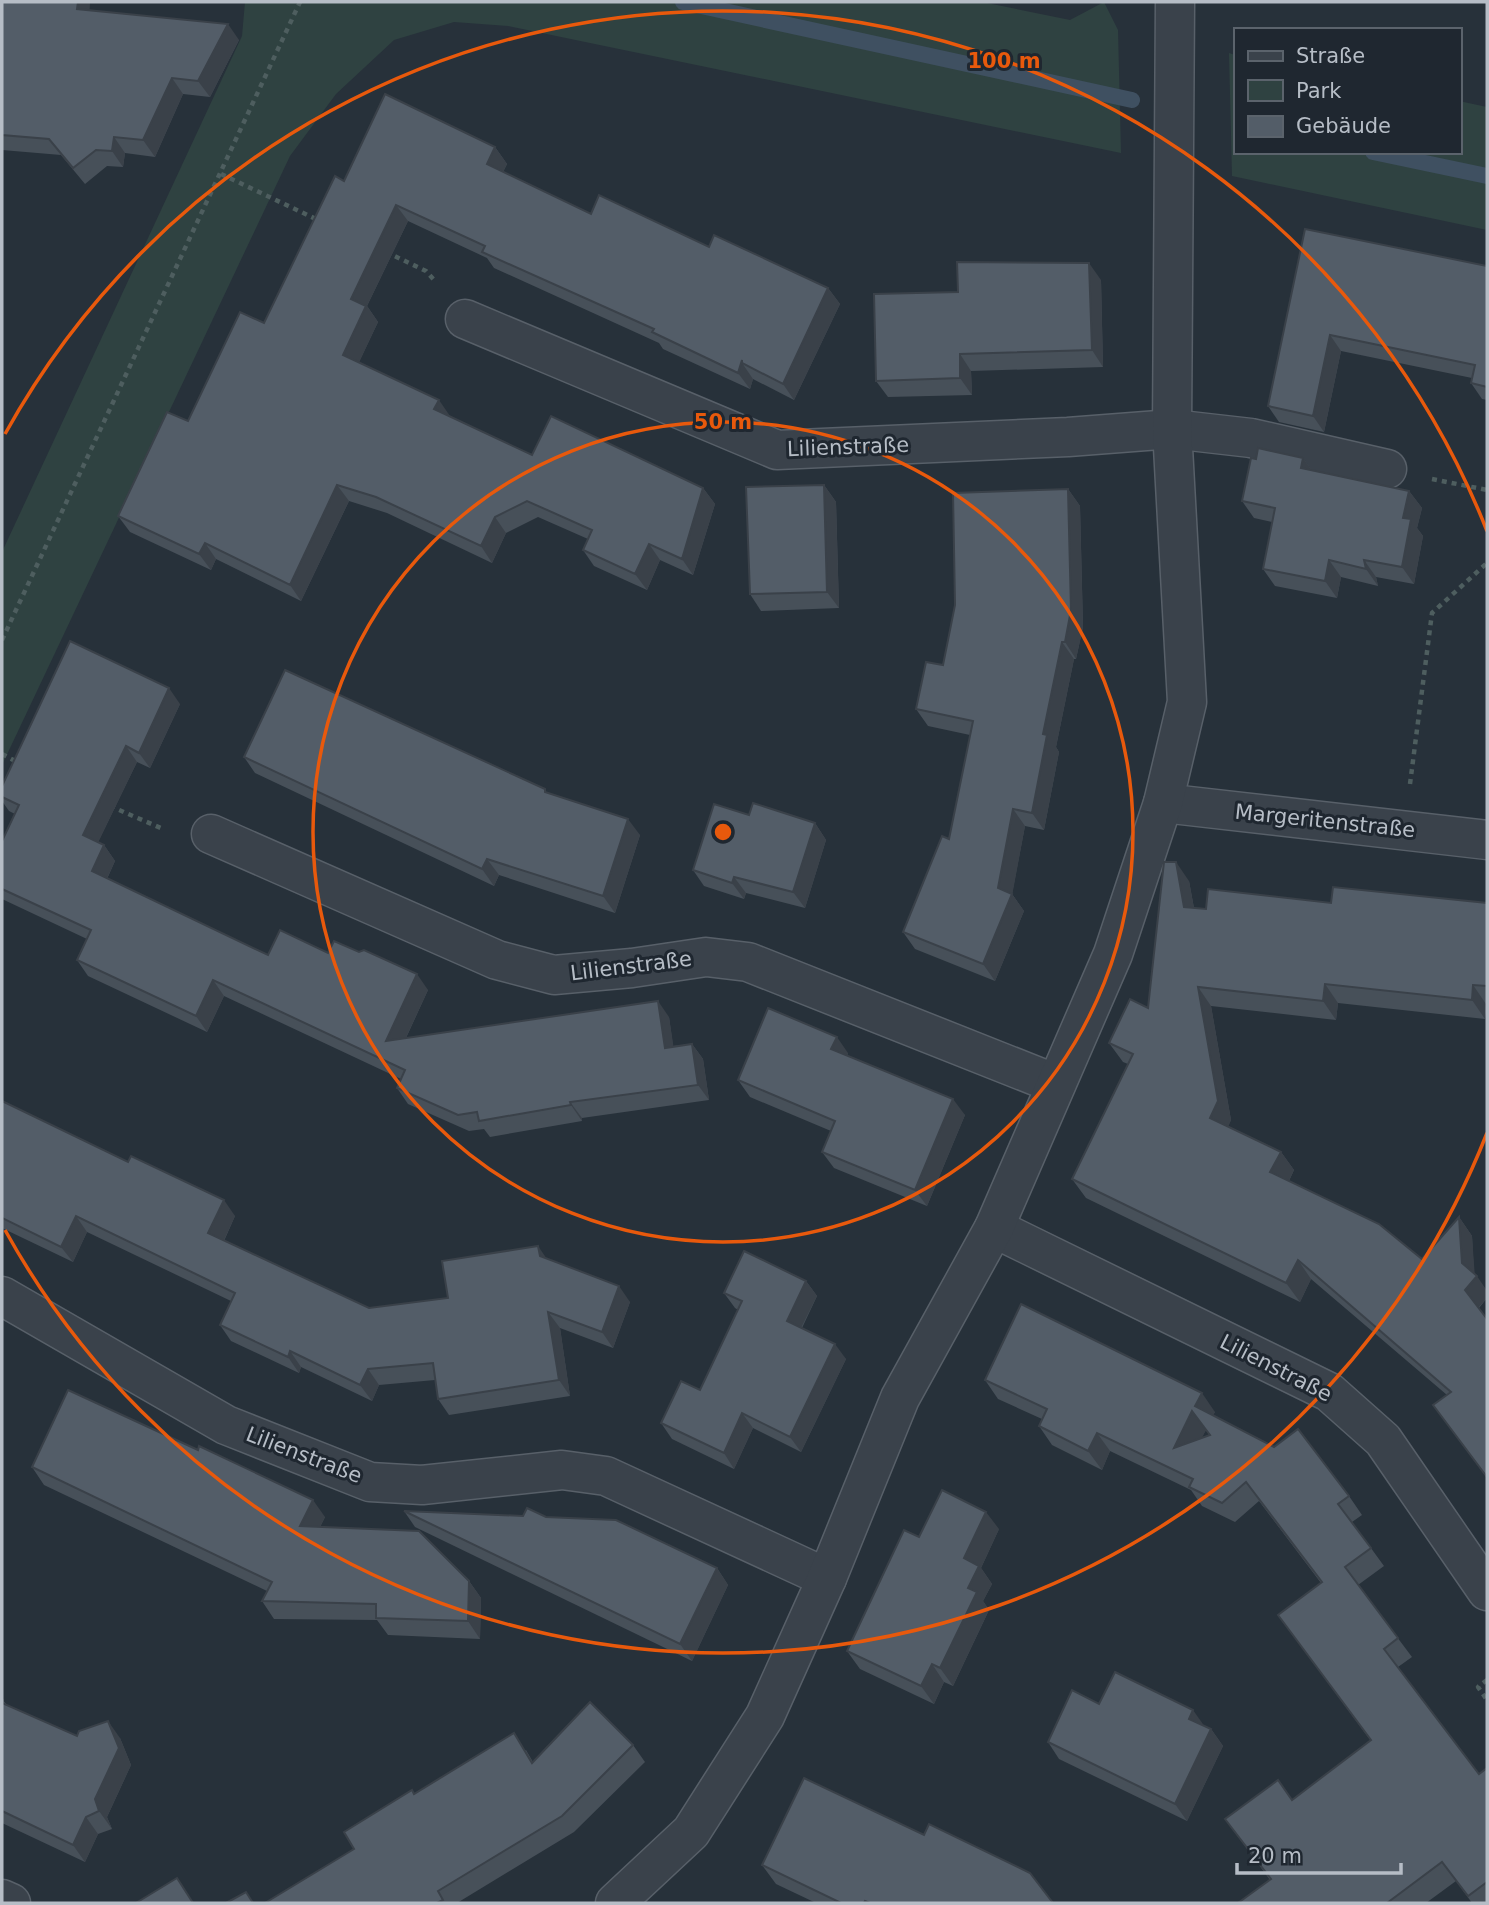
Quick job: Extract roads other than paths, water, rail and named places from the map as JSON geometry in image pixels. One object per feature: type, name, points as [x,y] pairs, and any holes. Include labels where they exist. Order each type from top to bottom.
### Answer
[{"type":"street","points":[[615,1903],[691,1832],[765,1716],[827,1578],[900,1398],[995,1228],[1113,954],[1163,803],[1188,702],[1172,429],[1175,2]]},
{"type":"street","name":"Lilienstraße","points":[[466,319],[777,450],[1068,437],[1172,429],[1251,438],[1387,469]]},
{"type":"street","name":"Margeritenstraße","points":[[1163,803],[1487,840]]},
{"type":"street","name":"Lilienstraße","points":[[211,834],[497,960],[554,975],[632,968],[706,957],[748,962],[1056,1084]]},
{"type":"street","name":"Lilienstraße","points":[[995,1228],[1329,1392],[1382,1440],[1487,1591]]},
{"type":"street","name":"Lilienstraße","points":[[2,1296],[226,1425],[370,1482],[422,1485],[562,1470],[606,1476],[827,1578]]},
{"type":"street","points":[[2,1899],[11,1903]]},
{"type":"waterway","points":[[683,2],[1132,100]]},
{"type":"waterway","points":[[1382,154],[1487,176]]}]
